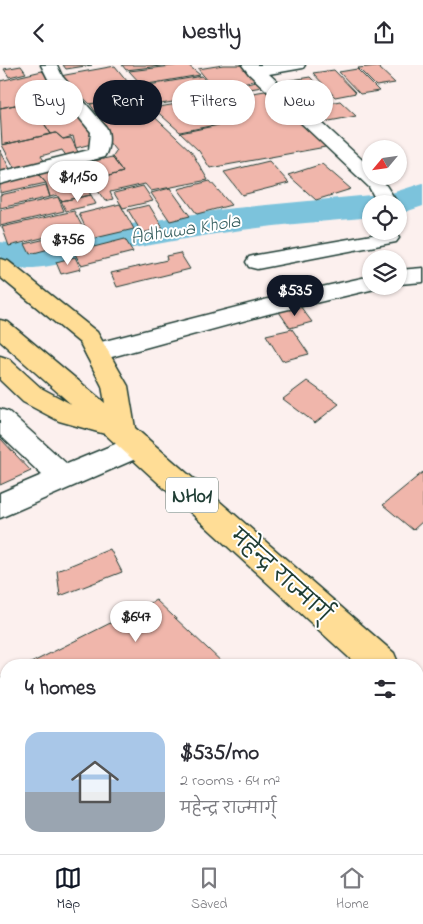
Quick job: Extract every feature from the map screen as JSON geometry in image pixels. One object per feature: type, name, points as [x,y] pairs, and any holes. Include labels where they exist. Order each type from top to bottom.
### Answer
[{"type":"highway","points":[[4,269],[89,338],[115,386],[124,435]]},
{"type":"highway","name":"महेन्द्र राज्मार्ग्","points":[[0,328],[124,435],[375,659]]},
{"type":"highway","points":[[0,365],[32,395],[68,414],[124,435]]},
{"type":"street","points":[[0,178],[98,153],[100,131],[55,78],[49,65]]},
{"type":"street","points":[[253,68],[297,65]]},
{"type":"street","points":[[253,68],[377,184],[383,195]]},
{"type":"street","points":[[258,262],[366,240]]},
{"type":"street","points":[[97,353],[323,292],[362,285]]},
{"type":"street","points":[[0,419],[64,478]]},
{"type":"street","points":[[0,506],[64,478],[124,435]]},
{"type":"building","points":[[63,65],[92,65],[66,69]]},
{"type":"building","points":[[122,65],[169,65],[126,70]]},
{"type":"building","points":[[188,65],[200,75],[162,82],[162,80],[137,80],[129,71]]},
{"type":"building","points":[[223,65],[243,65],[258,80],[207,80],[198,69]]},
{"type":"building","points":[[21,66],[26,73],[9,77],[4,69]]},
{"type":"building","points":[[115,66],[126,80],[93,80],[93,104],[90,104],[83,97],[83,80],[64,80],[60,76]]},
{"type":"building","points":[[377,66],[395,83],[376,86],[358,68]]},
{"type":"building","points":[[357,69],[379,91],[360,94],[339,72]]},
{"type":"building","points":[[334,70],[356,93],[335,97],[333,95],[333,80],[319,80],[313,73]]},
{"type":"building","points":[[42,71],[50,80],[15,80],[15,105],[0,108],[0,81]]},
{"type":"building","points":[[202,76],[205,80],[178,80]]},
{"type":"building","points":[[310,77],[313,80],[292,80]]},
{"type":"building","points":[[172,81],[172,102],[162,104],[162,83]]},
{"type":"building","points":[[255,82],[257,82],[262,87],[255,88]]},
{"type":"building","points":[[265,91],[265,125],[306,125],[331,146],[210,168],[199,151],[180,133],[219,125],[255,125],[255,93]]},
{"type":"building","points":[[340,101],[356,116],[333,120],[333,102]]},
{"type":"building","points":[[15,105],[15,125],[45,125],[51,134],[2,145],[0,108]]},
{"type":"building","points":[[172,105],[172,125],[162,116],[162,106]]},
{"type":"building","points":[[83,118],[93,131],[91,144],[76,148],[73,136],[63,139],[56,133],[51,134],[45,125],[83,125]]},
{"type":"building","points":[[162,124],[191,151],[208,180],[151,191],[145,184],[110,192],[113,199],[105,201],[91,181],[123,172],[112,157],[116,151],[105,137],[108,129],[105,125]]},
{"type":"building","points":[[172,125],[215,125],[180,132]]},
{"type":"building","points":[[56,133],[63,139],[71,138],[78,152],[67,157],[62,150],[41,156],[45,162],[15,169],[2,145]]},
{"type":"building","points":[[0,150],[10,169],[0,172]]},
{"type":"building","points":[[112,157],[123,172],[91,181],[98,191],[89,192],[91,195],[61,201],[57,195],[50,197],[46,183],[38,174]]},
{"type":"building","points":[[269,161],[289,183],[242,195],[224,172]]},
{"type":"building","points":[[322,164],[351,189],[316,200],[288,175]]},
{"type":"building","points":[[38,174],[46,183],[0,193],[0,183]]},
{"type":"building","points":[[210,181],[231,205],[197,214],[178,189]]},
{"type":"building","points":[[46,185],[50,197],[0,208],[0,195]]},
{"type":"building","points":[[143,186],[153,201],[123,208],[114,193]]},
{"type":"building","points":[[170,188],[190,216],[170,221],[151,193]]},
{"type":"building","points":[[91,195],[96,204],[66,211],[61,201]]},
{"type":"building","points":[[58,197],[64,211],[0,226],[0,210]]},
{"type":"building","points":[[120,204],[134,229],[91,239],[79,214]]},
{"type":"building","points":[[149,205],[163,228],[142,233],[128,210]]},
{"type":"building","points":[[74,211],[83,228],[9,246],[2,227]]},
{"type":"building","points":[[83,230],[87,239],[30,254],[25,244]]},
{"type":"building","points":[[125,239],[133,252],[81,265],[74,252]]},
{"type":"building","points":[[180,253],[190,269],[117,287],[111,273],[167,260],[166,256]]},
{"type":"building","points":[[75,257],[81,269],[61,274],[56,262]]},
{"type":"building","points":[[300,306],[312,322],[290,328],[279,312]]},
{"type":"building","points":[[292,329],[309,354],[282,361],[266,335]]},
{"type":"building","points":[[307,381],[339,404],[315,423],[283,399]]},
{"type":"building","points":[[0,438],[31,471],[0,485]]},
{"type":"building","points":[[423,472],[423,521],[413,530],[383,505]]},
{"type":"building","points":[[110,549],[122,572],[60,596],[57,571]]},
{"type":"building","points":[[156,600],[219,659],[39,659]]},
{"type":"waterway","name":"Adhuwa Khola","points":[[407,199],[423,194]]},
{"type":"waterway","name":"Adhuwa Khola","points":[[0,255],[18,257],[48,255],[119,238],[225,221],[362,207]]}]
